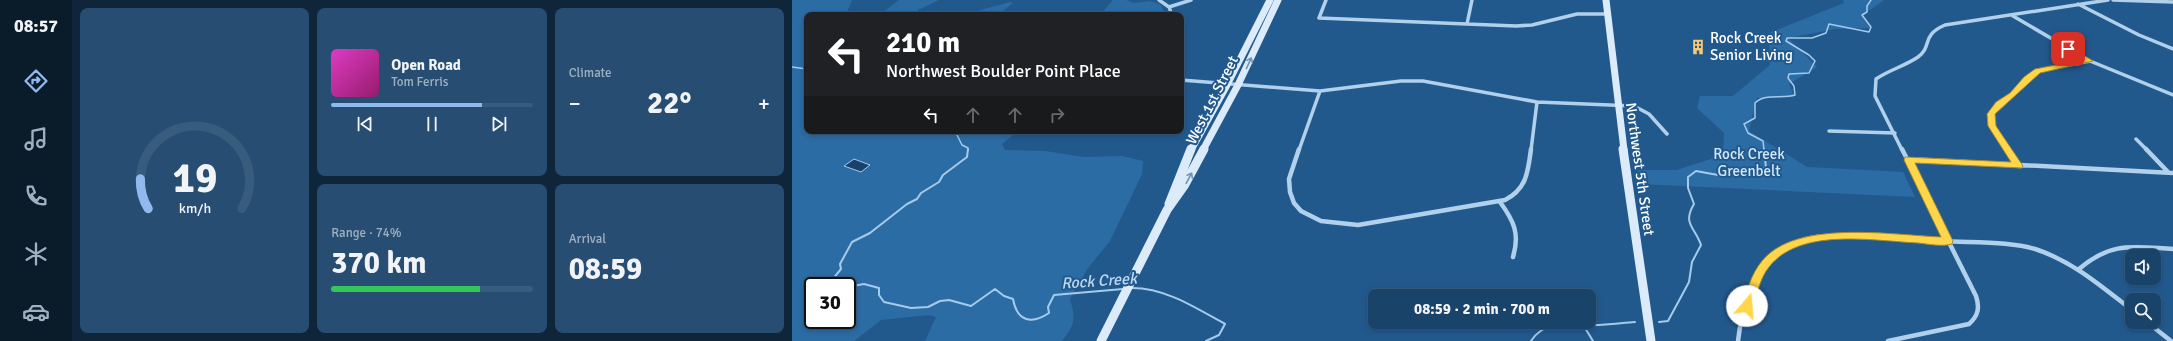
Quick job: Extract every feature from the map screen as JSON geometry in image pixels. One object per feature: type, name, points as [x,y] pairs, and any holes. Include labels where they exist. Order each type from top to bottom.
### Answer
[{"type":"main road","name":"West 1st Street","points":[[1167,210],[1174,187],[1188,156],[1233,85],[1270,0]]},
{"type":"main road","name":"West 1st Street","points":[[1101,341],[1167,210],[1184,186],[1233,85],[1278,0]]},
{"type":"main road","name":"Northwest 5th Street","points":[[1606,0],[1617,105],[1651,341]]},
{"type":"street","points":[[1160,0],[1169,7],[1171,12]]},
{"type":"street","points":[[1169,7],[1191,0]]},
{"type":"street","points":[[1326,0],[1319,18],[1532,25],[1573,14],[1607,14]]},
{"type":"street","points":[[1467,24],[1472,0]]},
{"type":"street","points":[[1888,341],[1961,327],[1975,320],[1978,314],[1978,300],[1875,96],[1876,79],[1892,68],[1919,57],[1923,51],[1928,34],[1934,29],[1944,25],[2013,16],[2108,0]]},
{"type":"street","points":[[2113,0],[2173,2]]},
{"type":"street","points":[[2078,4],[2138,35],[2173,49]]},
{"type":"street","points":[[2013,16],[2090,61],[2173,95]]},
{"type":"street","points":[[2018,166],[2002,144],[1992,126],[1991,114],[1999,104],[2013,94],[2027,78],[2038,71],[2090,61]]},
{"type":"street","points":[[1184,80],[1320,91],[1417,81],[1443,84],[1537,102],[1617,105],[1644,109],[1651,113],[1658,126],[1667,134]]},
{"type":"street","points":[[1320,91],[1289,178],[1291,197],[1304,214],[1328,224],[1358,225],[1500,202],[1508,198],[1523,186],[1527,177],[1537,102]]},
{"type":"street","points":[[1829,131],[1895,133]]},
{"type":"street","points":[[2136,139],[2171,173]]},
{"type":"street","points":[[1908,160],[2171,173]]},
{"type":"street","points":[[1500,202],[1512,217],[1518,234],[1518,243],[1513,257]]},
{"type":"street","points":[[1738,341],[1739,331],[1758,274],[1771,258],[1789,246],[1808,239],[1829,236],[2021,246],[2051,255],[2079,269],[2125,305]]},
{"type":"street","points":[[2079,269],[2094,257],[2110,249],[2134,247],[2173,249]]},
{"type":"street","points":[[2156,329],[2171,341]]},
{"type":"green space","points":[[792,0],[852,0],[847,12],[804,12],[804,134],[1021,134],[1013,135],[1002,144],[1005,150],[1045,151],[1084,157],[1122,156],[1143,161],[1142,174],[1110,241],[1088,268],[1070,299],[1074,317],[1070,330],[1062,341],[925,341],[936,317],[929,315],[881,320],[854,341],[792,341]]},
{"type":"green space","points":[[899,0],[939,0],[918,10],[918,12],[883,12]]},
{"type":"green space","points":[[1113,0],[1126,0],[1134,3],[1150,1],[1160,4],[1164,12],[1103,12]]},
{"type":"green space","name":"Rock Creek Greenbelt","points":[[1843,0],[1884,0],[1863,15],[1872,28],[1835,29],[1788,38],[1817,67],[1789,84],[1794,97],[1757,98],[1749,131],[1807,167],[1903,172],[1915,197],[1640,184],[1638,170],[1677,170],[1723,155],[1724,133],[1697,108],[1700,96],[1733,96],[1770,65],[1769,33],[1844,3]]},
{"type":"green space","points":[[1010,2],[1013,3],[1003,12],[973,12]]},
{"type":"shaded area","points":[[854,159],[870,165],[861,172],[844,166]]},
{"type":"waterway","name":"Rock Creek","points":[[1764,150],[1763,141],[1748,133],[1744,124],[1755,118],[1755,103],[1764,98],[1795,95],[1794,86],[1788,78],[1789,74],[1809,73],[1815,61],[1809,55],[1786,41],[1787,38],[1812,38],[1826,33],[1829,24],[1869,32],[1871,27],[1862,15],[1867,12],[1867,6],[1871,0]]},
{"type":"waterway","name":"Rock Creek","points":[[792,67],[804,69]]},
{"type":"waterway","name":"Rock Creek","points":[[956,134],[962,145],[968,149]]},
{"type":"waterway","name":"Rock Creek","points":[[834,277],[841,269],[840,264],[852,242],[870,233],[907,204],[917,199],[921,193],[939,182],[943,175],[967,157],[968,149]]},
{"type":"waterway","name":"Rock Creek","points":[[1659,322],[1668,321],[1689,282],[1692,262],[1701,245],[1689,221],[1689,216],[1694,204],[1688,188],[1688,177],[1696,171],[1718,175],[1766,168],[1764,149]]},
{"type":"waterway","name":"Rock Creek","points":[[856,285],[864,284],[879,288],[879,295],[884,302],[911,308],[928,307],[940,301],[949,300],[971,306],[995,289],[1004,296],[1013,299],[1021,316],[1031,320],[1049,313],[1048,307],[1054,295],[1123,289]]},
{"type":"waterway","name":"Rock Creek","points":[[1132,288],[1157,291],[1169,295],[1225,324],[1219,335],[1206,341]]},
{"type":"waterway","name":"Rock Creek","points":[[1596,325],[1635,322]]},
{"type":"waterway","name":"Rock Creek","points":[[1531,341],[1544,329]]},
{"type":"waterway","points":[[1586,329],[1593,341]]},
{"type":"place","name":"Rock Creek Senior Living","points":[[1698,47]]},
{"type":"route","points":[[1747,306],[1758,274],[1766,263],[1782,249],[1804,240],[1838,236],[1948,241],[1908,160],[2018,166],[2002,144],[1992,126],[1991,114],[1999,104],[2013,94],[2027,78],[2038,71],[2057,66],[2090,61],[2068,49]]}]
